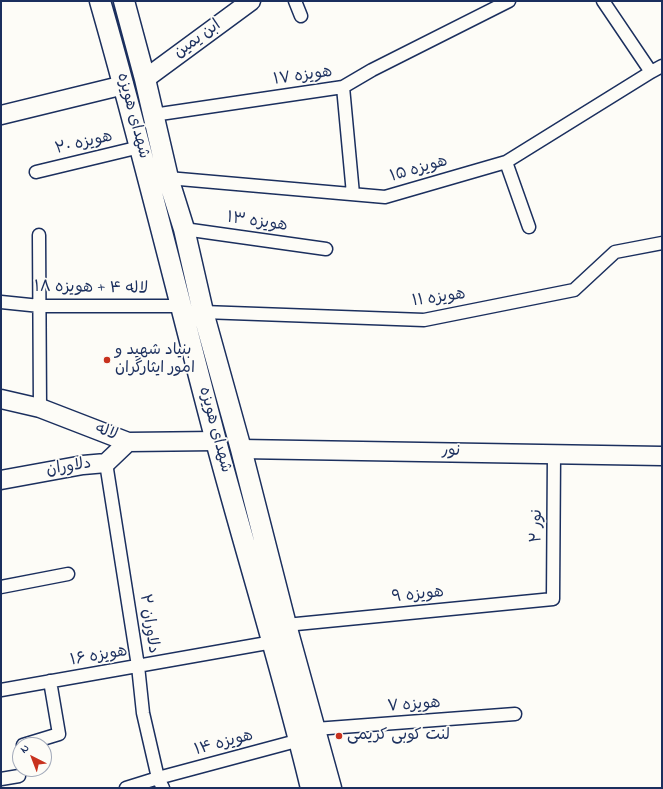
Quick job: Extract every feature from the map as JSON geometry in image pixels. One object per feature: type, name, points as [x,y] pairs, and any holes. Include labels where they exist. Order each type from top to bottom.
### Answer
[{"type":"main road","name":"شهدای هویزه","points":[[100,1],[124,86],[216,441],[273,642],[307,735],[331,788]]},
{"type":"main road","name":"شهدای هویزه","points":[[124,1],[145,79],[168,178],[184,229],[203,312],[241,449],[286,625],[307,735],[311,788]]},
{"type":"street","name":"ابن یمین","points":[[145,79],[251,1]]},
{"type":"street","points":[[295,1],[301,16]]},
{"type":"street","name":"هویزه ۱۷","points":[[153,115],[343,87],[372,70],[509,1]]},
{"type":"street","points":[[603,1],[651,72]]},
{"type":"street","name":"هویزه ۱۵","points":[[168,178],[385,196],[506,162],[662,66]]},
{"type":"street","points":[[1,115],[124,86]]},
{"type":"street","points":[[343,87],[353,194]]},
{"type":"street","name":"هویزه ۲۰","points":[[36,172],[140,147]]},
{"type":"street","points":[[506,162],[529,227]]},
{"type":"street","name":"هویزه ۱۳","points":[[184,229],[326,249]]},
{"type":"street","points":[[39,235],[40,408]]},
{"type":"street","name":"هویزه ۱۱","points":[[203,312],[424,320],[574,290],[615,252],[662,243]]},
{"type":"street","name":"لاله ۴ + هویزه ۱۸","points":[[1,302],[40,306],[181,306]]},
{"type":"street","name":"لاله","points":[[1,399],[40,408],[128,442],[216,441]]},
{"type":"street","name":"دلاوران","points":[[1,480],[83,465],[106,463],[128,442]]},
{"type":"street","name":"نور","points":[[241,449],[662,456]]},
{"type":"street","name":"نور ۲","points":[[553,599],[554,454]]},
{"type":"street","name":"دلاوران ۲","points":[[106,463],[138,666],[143,713],[160,783]]},
{"type":"street","points":[[1,587],[68,574]]},
{"type":"street","name":"هویزه ۹","points":[[286,625],[553,599]]},
{"type":"street","name":"هویزه ۱۶","points":[[1,690],[273,642]]},
{"type":"street","points":[[49,737],[59,734],[50,682]]},
{"type":"street","name":"هویزه ۷","points":[[307,735],[515,714]]},
{"type":"street","name":"هویزه ۱۴","points":[[126,788],[160,783],[307,735]]},
{"type":"street","points":[[1,779],[13,777]]},
{"type":"place","name":"بنیاد شهید و امور ایثارگران","points":[[107,360]]},
{"type":"place","name":"لنت کوبی کریمی","points":[[339,736]]}]
